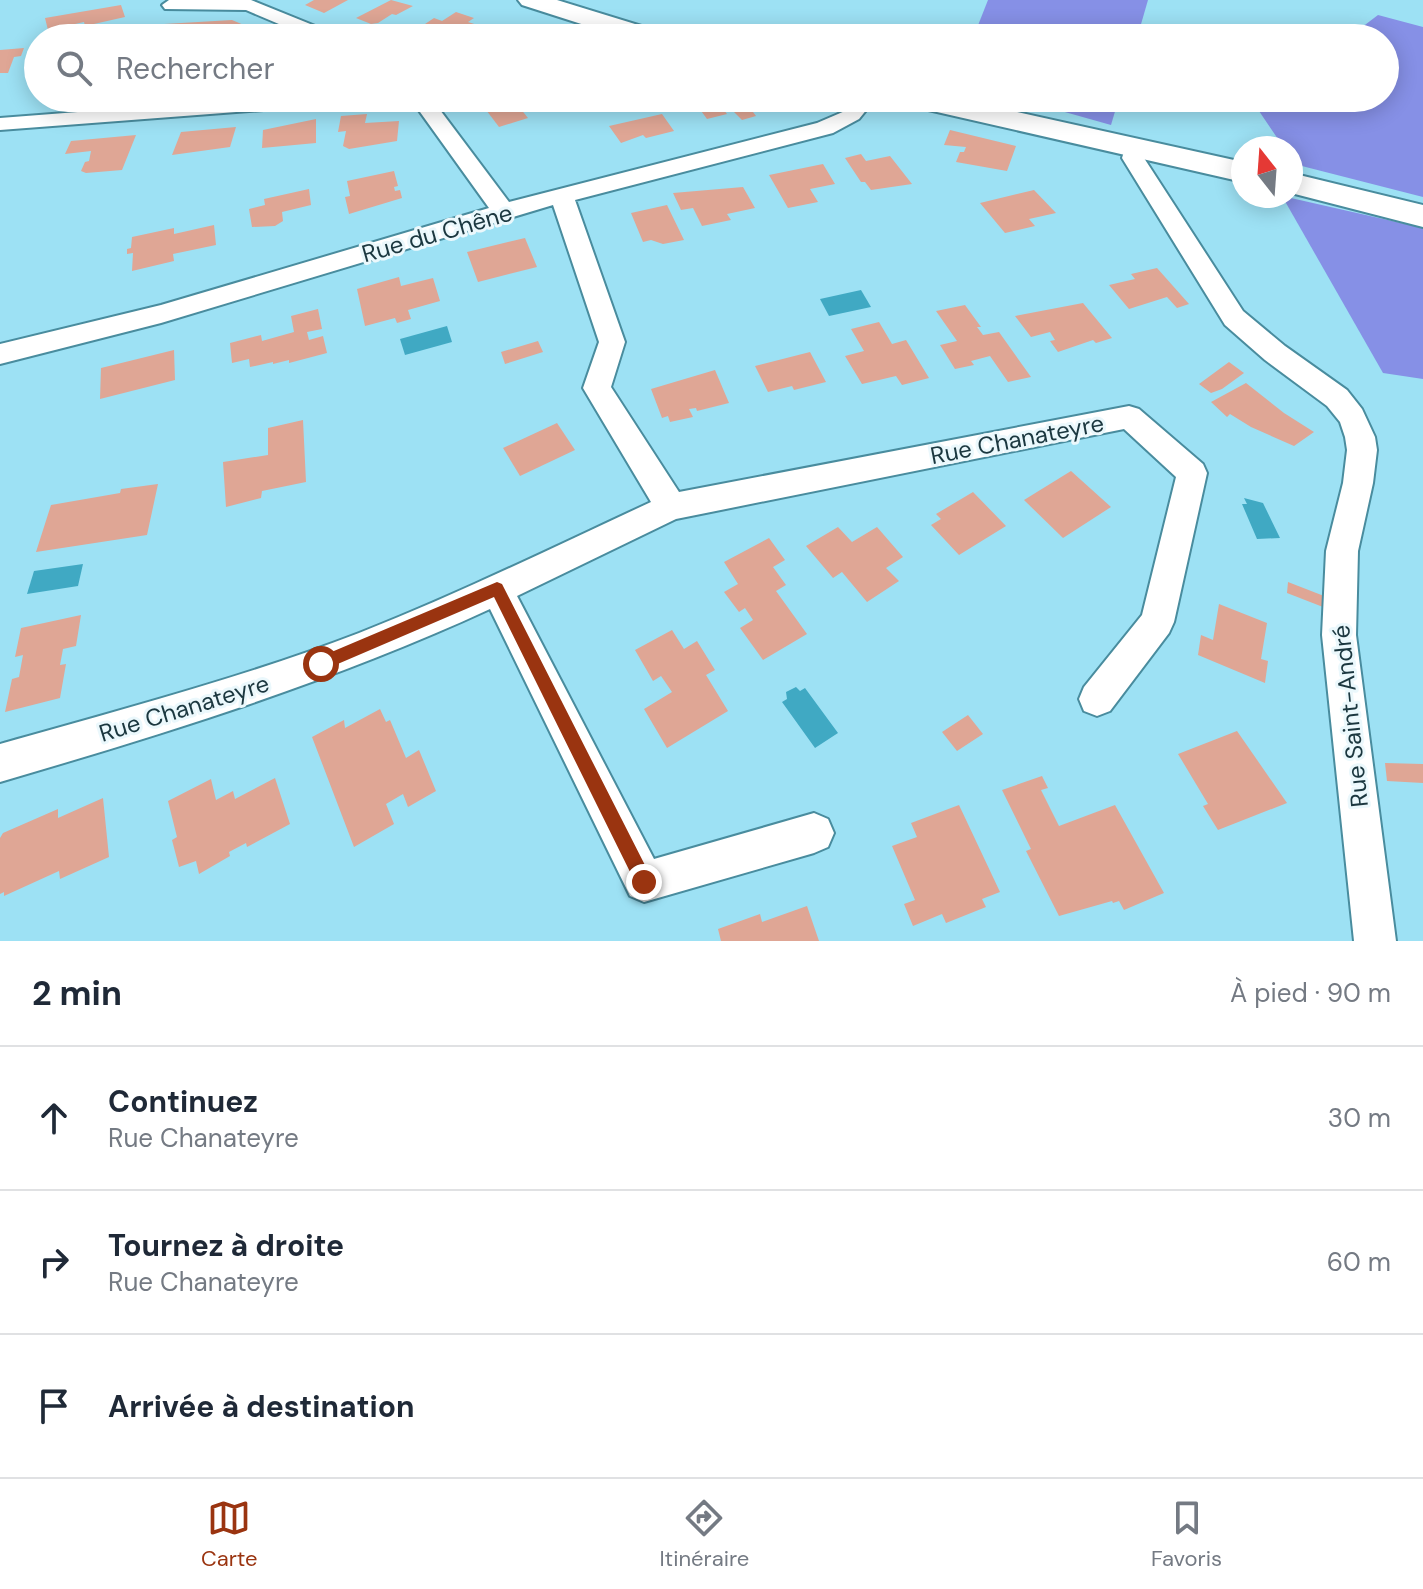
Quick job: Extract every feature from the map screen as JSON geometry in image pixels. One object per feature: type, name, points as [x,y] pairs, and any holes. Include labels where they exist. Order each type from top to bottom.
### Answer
[{"type":"main road","points":[[531,0],[607,24]]},
{"type":"main road","points":[[978,112],[1231,169]]},
{"type":"main road","points":[[1303,186],[1423,216]]},
{"type":"street","points":[[171,5],[249,5],[294,24]]},
{"type":"street","points":[[0,124],[158,112]]},
{"type":"street","points":[[430,112],[505,213]]},
{"type":"street","name":"Rue du Chêne","points":[[0,354],[136,323],[505,213],[825,128],[854,112]]},
{"type":"street","name":"Rue Saint-André","points":[[1135,147],[1133,158],[1234,318],[1275,353],[1337,398],[1352,417],[1360,437],[1362,450],[1358,483],[1342,551],[1339,635],[1375,941]]},
{"type":"street","points":[[562,197],[612,342],[597,388],[671,507]]},
{"type":"street","name":"Rue Chanateyre","points":[[0,763],[134,725],[321,664],[497,589],[671,507],[1129,417],[1192,473],[1157,622],[1097,699]]},
{"type":"street","points":[[497,589],[644,882],[814,833]]},
{"type":"shaded area","points":[[988,0],[1148,0],[1141,24],[979,24]]},
{"type":"shaded area","points":[[1378,15],[1423,27],[1423,197],[1303,166],[1303,136],[1276,136],[1260,112],[1399,112],[1399,24],[1366,24]]},
{"type":"shaded area","points":[[1065,112],[1115,112],[1111,125]]},
{"type":"shaded area","points":[[1303,201],[1423,228],[1423,379],[1383,373],[1289,208],[1303,208]]},
{"type":"shaded area","points":[[861,290],[871,307],[829,316],[820,299]]},
{"type":"shaded area","points":[[447,326],[452,342],[405,355],[400,339]]},
{"type":"shaded area","points":[[1244,498],[1263,503],[1280,538],[1257,539],[1242,504],[1247,504]]},
{"type":"shaded area","points":[[83,564],[78,586],[27,594],[34,571]]},
{"type":"shaded area","points":[[796,687],[800,691],[805,688],[838,733],[815,748],[782,702],[787,699],[786,692]]},
{"type":"building","points":[[314,0],[348,0],[324,13],[305,5]]},
{"type":"building","points":[[391,0],[413,6],[378,23],[371,24],[356,18]]},
{"type":"building","points":[[121,5],[125,17],[94,24],[46,24],[45,18]]},
{"type":"building","points":[[456,12],[474,18],[468,22],[474,24],[425,24],[434,18],[442,21]]},
{"type":"building","points":[[232,20],[242,24],[164,24]]},
{"type":"building","points":[[24,48],[21,56],[14,57],[8,73],[0,73],[0,50]]},
{"type":"building","points":[[488,112],[523,112],[528,118],[499,127]]},
{"type":"building","points":[[702,112],[727,114],[707,119]]},
{"type":"building","points":[[734,112],[753,112],[756,116],[742,120]]},
{"type":"building","points":[[367,114],[365,123],[399,121],[397,141],[349,149],[343,146],[346,131],[338,132],[341,116]]},
{"type":"building","points":[[662,114],[674,131],[646,138],[643,135],[621,143],[609,126]]},
{"type":"building","points":[[316,119],[316,143],[262,148],[263,130]]},
{"type":"building","points":[[236,127],[230,147],[172,155],[181,132]]},
{"type":"building","points":[[950,130],[1016,146],[1007,171],[956,162],[966,147],[944,145]]},
{"type":"building","points":[[136,135],[122,170],[86,173],[81,171],[85,162],[89,161],[91,151],[65,154],[71,141]]},
{"type":"building","points":[[861,154],[866,161],[890,156],[912,184],[871,190],[865,182],[861,182],[845,158]]},
{"type":"building","points":[[823,164],[835,184],[810,189],[818,202],[788,208],[769,175]]},
{"type":"building","points":[[394,171],[398,186],[394,187],[395,191],[400,190],[402,198],[349,214],[345,197],[350,196],[347,181]]},
{"type":"building","points":[[743,187],[755,208],[727,214],[731,220],[702,226],[693,208],[681,210],[673,193]]},
{"type":"building","points":[[309,189],[311,205],[282,212],[283,221],[275,226],[252,227],[249,209],[265,205],[264,199]]},
{"type":"building","points":[[1034,190],[1056,213],[1029,219],[1035,226],[1005,233],[980,203]]},
{"type":"building","points":[[667,205],[684,240],[663,244],[651,240],[643,242],[631,213]]},
{"type":"building","points":[[214,225],[216,245],[173,254],[174,261],[132,271],[133,253],[127,254],[127,249],[131,248],[132,237],[174,228],[174,234]]},
{"type":"building","points":[[525,238],[537,267],[478,282],[467,252]]},
{"type":"building","points":[[1157,268],[1189,304],[1177,308],[1167,297],[1129,309],[1109,285],[1135,279],[1131,274]]},
{"type":"building","points":[[399,277],[401,286],[433,278],[440,301],[408,310],[411,319],[397,323],[395,318],[365,326],[357,289]]},
{"type":"building","points":[[1083,303],[1112,338],[1096,343],[1093,340],[1058,352],[1050,341],[1055,340],[1050,332],[1031,337],[1015,316]]},
{"type":"building","points":[[965,305],[981,327],[977,327],[983,335],[999,332],[1031,377],[1008,382],[990,356],[971,361],[974,365],[955,369],[940,345],[957,341],[936,311]]},
{"type":"building","points":[[318,309],[322,329],[307,332],[309,340],[323,336],[327,353],[289,363],[289,360],[250,367],[249,359],[232,363],[230,343],[261,335],[262,341],[294,332],[291,316]]},
{"type":"building","points":[[879,322],[892,344],[906,340],[929,378],[902,385],[896,376],[862,384],[845,356],[864,351],[851,329]]},
{"type":"building","points":[[538,341],[543,352],[505,364],[501,352]]},
{"type":"building","points":[[174,350],[175,380],[100,399],[101,368]]},
{"type":"building","points":[[810,352],[826,382],[794,390],[792,386],[768,392],[755,366]]},
{"type":"building","points":[[1229,362],[1244,373],[1211,393],[1199,384]]},
{"type":"building","points":[[715,370],[729,403],[697,411],[696,408],[689,409],[693,417],[670,422],[668,416],[662,418],[651,389]]},
{"type":"building","points":[[1246,383],[1314,432],[1294,446],[1230,414],[1227,417],[1211,402]]},
{"type":"building","points":[[303,420],[306,482],[262,491],[261,498],[226,507],[223,462],[268,455],[268,428]]},
{"type":"building","points":[[557,423],[575,450],[520,476],[503,448]]},
{"type":"building","points":[[1071,471],[1111,507],[1063,538],[1024,500]]},
{"type":"building","points":[[158,484],[147,535],[36,552],[51,505]]},
{"type":"building","points":[[973,492],[1006,526],[959,555],[931,525],[941,519],[936,514]]},
{"type":"building","points":[[838,527],[852,542],[877,527],[903,557],[886,568],[899,581],[867,602],[842,572],[833,578],[806,546]]},
{"type":"building","points":[[769,538],[785,560],[773,567],[786,585],[776,591],[807,634],[763,660],[740,628],[753,620],[745,608],[739,612],[724,592],[738,584],[724,562]]},
{"type":"building","points":[[1288,582],[1324,596],[1323,607],[1287,593]]},
{"type":"building","points":[[1219,604],[1267,623],[1261,659],[1268,661],[1265,683],[1198,655],[1201,635],[1213,640]]},
{"type":"building","points":[[81,615],[76,646],[63,649],[60,665],[66,664],[60,698],[5,712],[12,679],[19,677],[23,655],[15,657],[21,628]]},
{"type":"building","points":[[672,630],[684,649],[697,641],[715,670],[706,675],[728,711],[667,748],[644,709],[672,692],[661,676],[653,681],[635,650]]},
{"type":"building","points":[[380,709],[386,722],[390,720],[406,758],[419,750],[436,791],[408,807],[403,794],[386,804],[394,824],[354,847],[312,737],[344,720],[345,728]]},
{"type":"building","points":[[968,715],[983,734],[957,751],[942,732]]},
{"type":"building","points":[[1237,731],[1287,803],[1218,830],[1203,806],[1208,804],[1178,754]]},
{"type":"building","points":[[1385,763],[1423,764],[1423,783],[1387,781]]},
{"type":"building","points":[[1042,776],[1048,788],[1041,790],[1059,826],[1115,805],[1164,893],[1124,910],[1119,901],[1112,901],[1059,916],[1026,851],[1031,849],[1002,790]]},
{"type":"building","points":[[275,778],[290,824],[247,847],[246,843],[229,852],[230,856],[199,874],[196,861],[179,867],[172,840],[177,837],[168,801],[211,779],[216,800],[233,791],[235,799]]},
{"type":"building","points":[[103,798],[109,857],[60,879],[59,871],[4,896],[4,892],[0,894],[0,838],[3,833],[58,809],[58,818]]},
{"type":"building","points":[[959,805],[1000,892],[982,899],[986,907],[946,923],[942,914],[913,926],[904,904],[915,900],[892,846],[917,837],[911,823]]},
{"type":"building","points":[[807,906],[819,941],[721,941],[718,929],[760,914],[762,922]]},
{"type":"route","points":[[321,664],[497,589],[644,882]]}]
